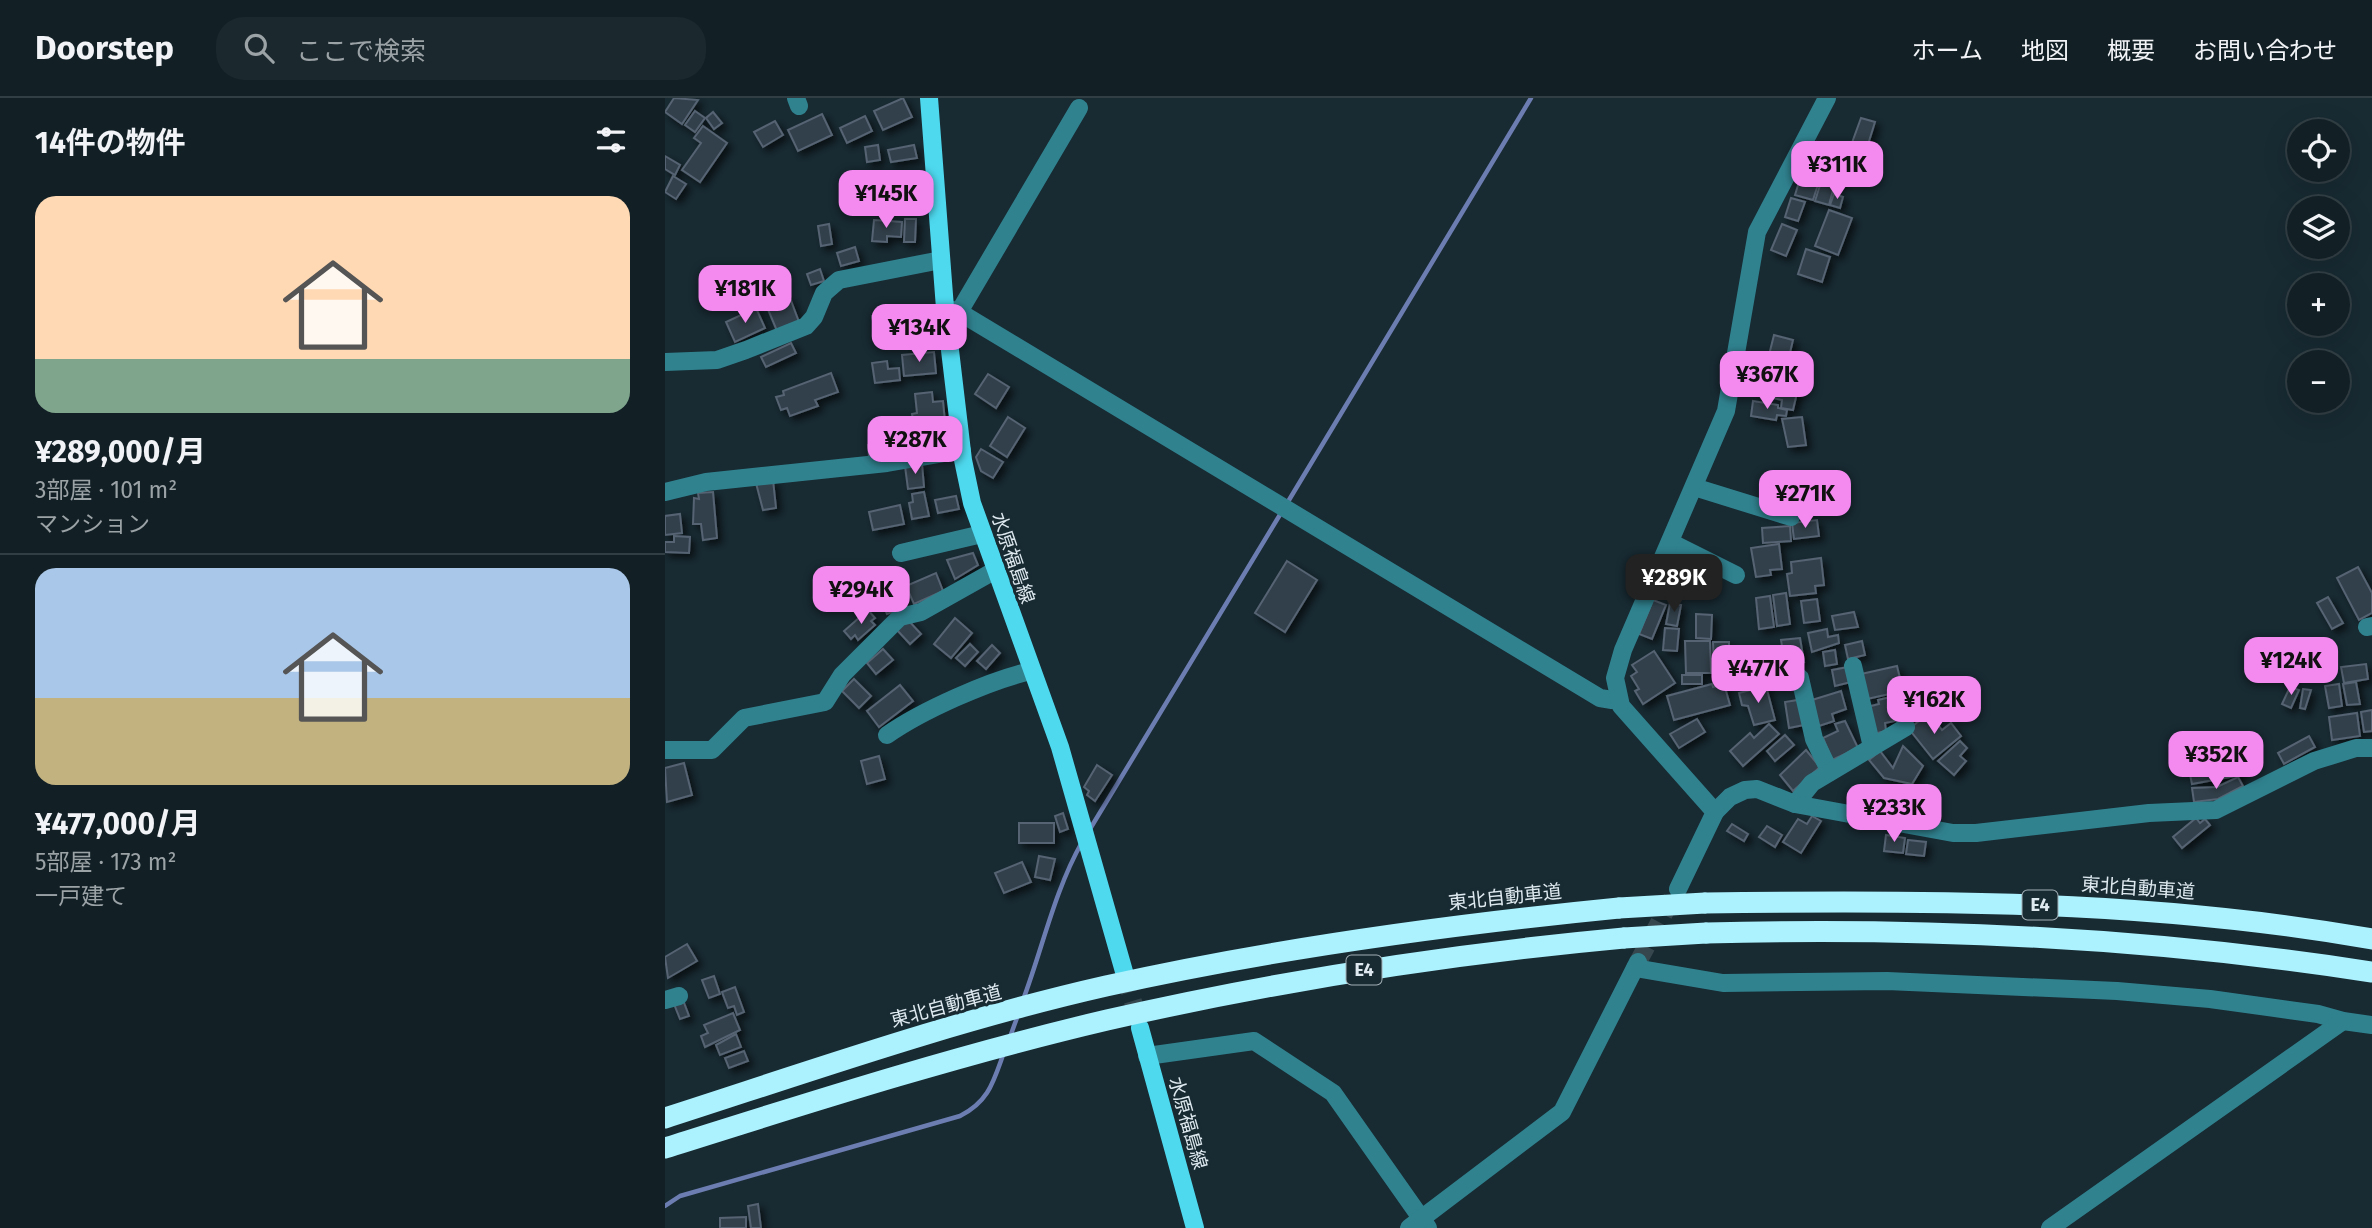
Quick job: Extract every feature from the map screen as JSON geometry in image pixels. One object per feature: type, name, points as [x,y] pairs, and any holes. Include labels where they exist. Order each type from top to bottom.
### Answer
[{"type":"highway","name":"東北自動車道","points":[[665,1118],[907,1039],[1105,986],[1311,945],[1460,924],[1619,908],[1705,903],[1921,901],[2056,905],[2196,915],[2372,939]]},
{"type":"highway","name":"E4","points":[[665,1149],[1107,1020],[1335,974],[1519,947],[1706,933],[1919,931],[2191,949],[2372,972]]},
{"type":"main road","name":"水原福島線","points":[[929,98],[941,260],[953,310],[962,450],[972,503],[1060,747],[1125,975]]},
{"type":"main road","name":"水原福島線","points":[[1140,1028],[1195,1228]]},
{"type":"street","points":[[1715,812],[1621,706],[1615,678],[1623,650],[1694,487],[1731,392],[1757,232],[1827,98]]},
{"type":"street","points":[[1079,108],[953,310],[1599,698],[1612,700],[1617,697]]},
{"type":"street","points":[[665,362],[716,360],[811,322],[824,293],[839,280],[941,260]]},
{"type":"street","points":[[665,492],[705,482],[887,463],[962,450]]},
{"type":"street","points":[[1694,487],[1791,517]]},
{"type":"street","points":[[901,553],[982,534]]},
{"type":"street","points":[[1670,542],[1736,575]]},
{"type":"street","points":[[665,750],[712,750],[744,718],[825,702],[842,675],[900,617],[921,612],[995,571]]},
{"type":"street","points":[[1853,666],[1872,747]]},
{"type":"street","points":[[887,735],[912,717],[1011,675],[1031,671]]},
{"type":"street","points":[[1800,678],[1814,739],[1830,772]]},
{"type":"street","points":[[1795,804],[1812,783],[1906,727]]},
{"type":"street","points":[[1678,889],[1715,812],[1730,797],[1745,789],[1757,789],[1795,804],[1954,833],[1976,833],[2149,813],[2216,810],[2314,761],[2355,748],[2372,748]]},
{"type":"street","points":[[1147,1056],[1254,1041],[1333,1093],[1420,1225],[1562,1112],[1637,965],[1723,983],[1887,981],[2117,991],[2224,1001],[2318,1014],[2372,1025]]},
{"type":"street","points":[[2050,1228],[2343,1021]]},
{"type":"building","points":[[674,98],[698,100],[682,124],[665,112]]},
{"type":"building","points":[[903,98],[912,117],[883,130],[874,111]]},
{"type":"building","points":[[695,111],[705,118],[695,132],[685,125]]},
{"type":"building","points":[[713,112],[722,123],[714,129],[706,118]]},
{"type":"building","points":[[822,114],[832,135],[798,151],[788,130]]},
{"type":"building","points":[[865,116],[872,131],[847,143],[840,128]]},
{"type":"building","points":[[1861,118],[1875,122],[1861,167],[1845,162]]},
{"type":"building","points":[[775,121],[783,135],[763,147],[754,132]]},
{"type":"building","points":[[703,126],[727,143],[700,182],[682,170],[701,143],[694,138]]},
{"type":"building","points":[[1817,142],[1832,147],[1825,170],[1810,165]]},
{"type":"building","points":[[878,145],[880,160],[867,162],[865,147]]},
{"type":"building","points":[[914,145],[917,158],[891,162],[888,150]]},
{"type":"building","points":[[665,156],[680,165],[675,175],[665,169]]},
{"type":"building","points":[[1834,166],[1846,170],[1843,182],[1830,178]]},
{"type":"building","points":[[1803,169],[1821,175],[1813,200],[1795,195]]},
{"type":"building","points":[[673,176],[686,184],[676,199],[665,192]]},
{"type":"building","points":[[1821,182],[1834,186],[1829,205],[1815,201]]},
{"type":"building","points":[[1834,194],[1843,197],[1840,208],[1830,205]]},
{"type":"building","points":[[1791,198],[1805,202],[1798,221],[1785,217]]},
{"type":"building","points":[[1829,210],[1852,218],[1838,255],[1815,246]]},
{"type":"building","points":[[905,219],[916,219],[915,242],[904,242]]},
{"type":"building","points":[[874,220],[902,222],[901,237],[887,236],[887,242],[872,241]]},
{"type":"building","points":[[829,224],[832,244],[821,246],[818,226]]},
{"type":"building","points":[[1782,224],[1797,230],[1786,256],[1771,250]]},
{"type":"building","points":[[855,247],[859,261],[841,266],[837,253]]},
{"type":"building","points":[[1806,249],[1830,257],[1822,282],[1798,274]]},
{"type":"building","points":[[820,269],[824,281],[811,285],[807,274]]},
{"type":"building","points":[[790,298],[799,322],[777,331],[767,307]]},
{"type":"building","points":[[756,308],[765,328],[735,342],[726,322]]},
{"type":"building","points":[[909,308],[914,331],[877,339],[872,316]]},
{"type":"building","points":[[928,308],[933,328],[918,332],[913,312]]},
{"type":"building","points":[[1774,335],[1793,340],[1789,357],[1795,358],[1793,365],[1803,367],[1793,410],[1781,408],[1782,400],[1773,398],[1782,363],[1768,359]]},
{"type":"building","points":[[791,343],[796,353],[766,367],[761,357]]},
{"type":"building","points":[[934,352],[936,373],[904,376],[902,355]]},
{"type":"building","points":[[887,361],[888,369],[899,368],[900,380],[875,383],[872,363]]},
{"type":"building","points":[[831,373],[838,392],[815,400],[818,406],[790,416],[787,408],[781,410],[776,397],[784,395],[783,391]]},
{"type":"building","points":[[988,374],[1009,387],[996,408],[975,394]]},
{"type":"building","points":[[932,392],[933,402],[943,401],[945,422],[914,426],[912,414],[917,413],[915,394]]},
{"type":"building","points":[[1753,401],[1778,405],[1778,408],[1787,410],[1786,416],[1777,415],[1776,420],[1751,416]]},
{"type":"building","points":[[1008,417],[1025,428],[1007,457],[990,446]]},
{"type":"building","points":[[1802,417],[1806,445],[1788,447],[1782,419]]},
{"type":"building","points":[[889,442],[890,453],[869,456],[868,445]]},
{"type":"building","points":[[981,449],[1003,462],[993,478],[981,471],[976,457]]},
{"type":"building","points":[[922,464],[924,487],[908,489],[905,466]]},
{"type":"building","points":[[773,480],[776,508],[763,510],[756,483]]},
{"type":"building","points":[[713,492],[717,538],[703,540],[701,524],[693,524],[694,498],[699,499],[698,493]]},
{"type":"building","points":[[924,492],[929,516],[912,519],[909,503],[913,502],[912,494]]},
{"type":"building","points":[[956,496],[959,509],[938,513],[935,500]]},
{"type":"building","points":[[900,505],[904,524],[873,530],[869,512]]},
{"type":"building","points":[[680,514],[682,533],[665,535],[665,516]]},
{"type":"building","points":[[1817,520],[1819,536],[1794,539],[1792,523]]},
{"type":"building","points":[[1790,526],[1791,541],[1763,543],[1762,528]]},
{"type":"building","points":[[674,536],[690,537],[689,553],[665,552],[665,542],[674,542]]},
{"type":"building","points":[[1779,544],[1782,569],[1770,570],[1771,575],[1756,577],[1751,548]]},
{"type":"building","points":[[973,553],[978,565],[955,579],[947,560]]},
{"type":"building","points":[[1821,558],[1824,585],[1815,586],[1816,593],[1790,596],[1787,574],[1792,573],[1791,562]]},
{"type":"building","points":[[1287,561],[1317,580],[1285,632],[1255,613]]},
{"type":"building","points":[[2358,567],[2372,593],[2372,613],[2359,620],[2337,578]]},
{"type":"building","points":[[936,573],[943,591],[914,604],[906,586]]},
{"type":"building","points":[[897,587],[905,607],[887,614],[879,595]]},
{"type":"building","points":[[1786,593],[1790,624],[1777,626],[1773,595]]},
{"type":"building","points":[[1770,596],[1774,627],[1759,629],[1756,598]]},
{"type":"building","points":[[2328,597],[2343,623],[2332,629],[2317,603]]},
{"type":"building","points":[[1817,599],[1820,621],[1804,623],[1801,601]]},
{"type":"building","points":[[1653,600],[1666,605],[1652,639],[1639,634]]},
{"type":"building","points":[[1670,603],[1681,605],[1677,626],[1666,624]]},
{"type":"building","points":[[868,610],[875,618],[871,621],[875,625],[858,640],[855,635],[851,639],[844,631]]},
{"type":"building","points":[[1854,612],[1858,627],[1835,630],[1832,616]]},
{"type":"building","points":[[1696,614],[1712,615],[1711,639],[1696,638]]},
{"type":"building","points":[[955,618],[972,633],[951,658],[934,644]]},
{"type":"building","points":[[907,619],[921,634],[910,644],[896,629]]},
{"type":"building","points":[[1665,628],[1679,629],[1677,651],[1663,650]]},
{"type":"building","points":[[1827,629],[1828,637],[1838,635],[1839,643],[1812,652],[1808,633]]},
{"type":"building","points":[[1800,638],[1804,662],[1785,664],[1781,640]]},
{"type":"building","points":[[1685,641],[1710,641],[1711,673],[1686,673]]},
{"type":"building","points":[[1862,641],[1865,655],[1848,659],[1845,645]]},
{"type":"building","points":[[1713,642],[1729,642],[1729,664],[1714,664]]},
{"type":"building","points":[[970,644],[978,652],[965,666],[956,658]]},
{"type":"building","points":[[992,645],[1000,653],[986,669],[977,661]]},
{"type":"building","points":[[1762,647],[1762,650],[1773,649],[1774,666],[1763,668],[1763,662],[1754,662],[1754,674],[1736,676],[1734,648]]},
{"type":"building","points":[[883,649],[893,660],[876,674],[867,663]]},
{"type":"building","points":[[1835,650],[1837,664],[1825,666],[1823,652]]},
{"type":"building","points":[[1654,651],[1675,683],[1643,704],[1635,691],[1639,689],[1631,676],[1637,672],[1632,665]]},
{"type":"building","points":[[2366,664],[2368,679],[2344,683],[2341,667]]},
{"type":"building","points":[[1897,666],[1903,691],[1867,699],[1861,674]]},
{"type":"building","points":[[1848,667],[1851,682],[1835,686],[1832,670]]},
{"type":"building","points":[[1682,675],[1702,675],[1702,684],[1682,684]]},
{"type":"building","points":[[854,679],[871,696],[859,708],[842,691]]},
{"type":"building","points":[[2356,682],[2360,704],[2347,705],[2343,684]]},
{"type":"building","points":[[1712,684],[1713,687],[1724,684],[1730,705],[1674,720],[1667,696]]},
{"type":"building","points":[[2339,684],[2342,706],[2329,708],[2325,686]]},
{"type":"building","points":[[900,685],[913,701],[879,727],[867,711]]},
{"type":"building","points":[[1766,686],[1775,720],[1754,725],[1748,706],[1742,705],[1739,693]]},
{"type":"building","points":[[2290,687],[2299,690],[2291,708],[2282,704]]},
{"type":"building","points":[[2303,689],[2311,690],[2305,709],[2300,708]]},
{"type":"building","points":[[1841,691],[1846,709],[1832,714],[1834,721],[1819,726],[1812,700]]},
{"type":"building","points":[[1899,695],[1904,719],[1885,723],[1886,731],[1873,734],[1867,707],[1879,704],[1878,700]]},
{"type":"building","points":[[1944,697],[1950,704],[1940,713],[1934,706]]},
{"type":"building","points":[[1798,700],[1804,725],[1789,728],[1785,702]]},
{"type":"building","points":[[2372,710],[2372,731],[2364,732],[2361,712]]},
{"type":"building","points":[[1929,713],[1942,730],[1951,723],[1961,736],[1933,759],[1909,729]]},
{"type":"building","points":[[2357,713],[2360,736],[2332,740],[2329,717]]},
{"type":"building","points":[[1697,719],[1705,732],[1679,748],[1670,734]]},
{"type":"building","points":[[1845,721],[1858,748],[1832,760],[1823,738],[1838,731],[1835,724]]},
{"type":"building","points":[[1769,724],[1779,734],[1743,766],[1730,751],[1750,733],[1754,738]]},
{"type":"building","points":[[1785,735],[1794,745],[1775,761],[1767,751]]},
{"type":"building","points":[[2309,736],[2315,747],[2284,764],[2278,753]]},
{"type":"building","points":[[1960,741],[1967,748],[1960,756],[1966,761],[1954,775],[1938,761]]},
{"type":"building","points":[[1903,746],[1923,766],[1912,784],[1884,778],[1869,760],[1880,751],[1893,768]]},
{"type":"building","points":[[2245,748],[2253,758],[2235,776],[2192,784],[2188,765],[2232,759]]},
{"type":"building","points":[[1806,750],[1820,767],[1793,791],[1780,775]]},
{"type":"building","points":[[879,756],[885,779],[867,784],[861,761]]},
{"type":"building","points":[[684,763],[692,795],[667,802],[665,768]]},
{"type":"building","points":[[1097,765],[1112,775],[1095,801],[1087,795],[1089,791],[1084,787]]},
{"type":"building","points":[[2238,777],[2243,786],[2218,799],[2194,802],[2192,788],[2217,787]]},
{"type":"building","points":[[1063,813],[1068,829],[1060,832],[1055,816]]},
{"type":"building","points":[[1812,816],[1821,821],[1801,853],[1783,842],[1798,819],[1807,824]]},
{"type":"building","points":[[2196,818],[2200,823],[2205,819],[2210,825],[2182,848],[2173,837]]},
{"type":"building","points":[[1019,823],[1054,823],[1054,843],[1019,843]]},
{"type":"building","points":[[1732,824],[1748,834],[1744,841],[1727,831]]},
{"type":"building","points":[[1767,826],[1782,835],[1775,847],[1759,837]]},
{"type":"building","points":[[1886,835],[1905,838],[1903,853],[1884,851]]},
{"type":"building","points":[[1908,840],[1926,842],[1924,856],[1906,854]]},
{"type":"building","points":[[1039,856],[1055,859],[1050,880],[1035,877]]},
{"type":"building","points":[[1022,862],[1031,882],[1004,893],[995,873]]},
{"type":"building","points":[[687,944],[697,961],[668,978],[665,957]]},
{"type":"building","points":[[714,976],[720,994],[709,998],[702,980]]},
{"type":"building","points":[[735,987],[744,1012],[737,1015],[734,1006],[728,1008],[722,992]]},
{"type":"building","points":[[683,1000],[689,1016],[680,1019],[674,1004]]},
{"type":"building","points":[[733,1013],[740,1030],[705,1047],[701,1036],[708,1033],[704,1025]]},
{"type":"building","points":[[736,1034],[741,1047],[720,1055],[716,1045]]},
{"type":"building","points":[[744,1051],[748,1061],[729,1068],[725,1058]]},
{"type":"building","points":[[758,1204],[761,1228],[751,1228],[748,1206]]},
{"type":"building","points":[[746,1217],[746,1228],[720,1228],[720,1218]]},
{"type":"waterway","points":[[1286,505],[1531,98]]},
{"type":"waterway","points":[[1090,829],[1281,513]]},
{"type":"waterway","points":[[1023,1000],[1056,900],[1082,842]]},
{"type":"waterway","points":[[1010,1037],[1018,1015]]},
{"type":"waterway","points":[[665,1206],[680,1196],[960,1116],[977,1104],[988,1091],[1003,1055]]},
{"type":"tunnel","points":[[1638,962],[1674,895]]},
{"type":"tunnel","points":[[1125,975],[1140,1025]]}]
